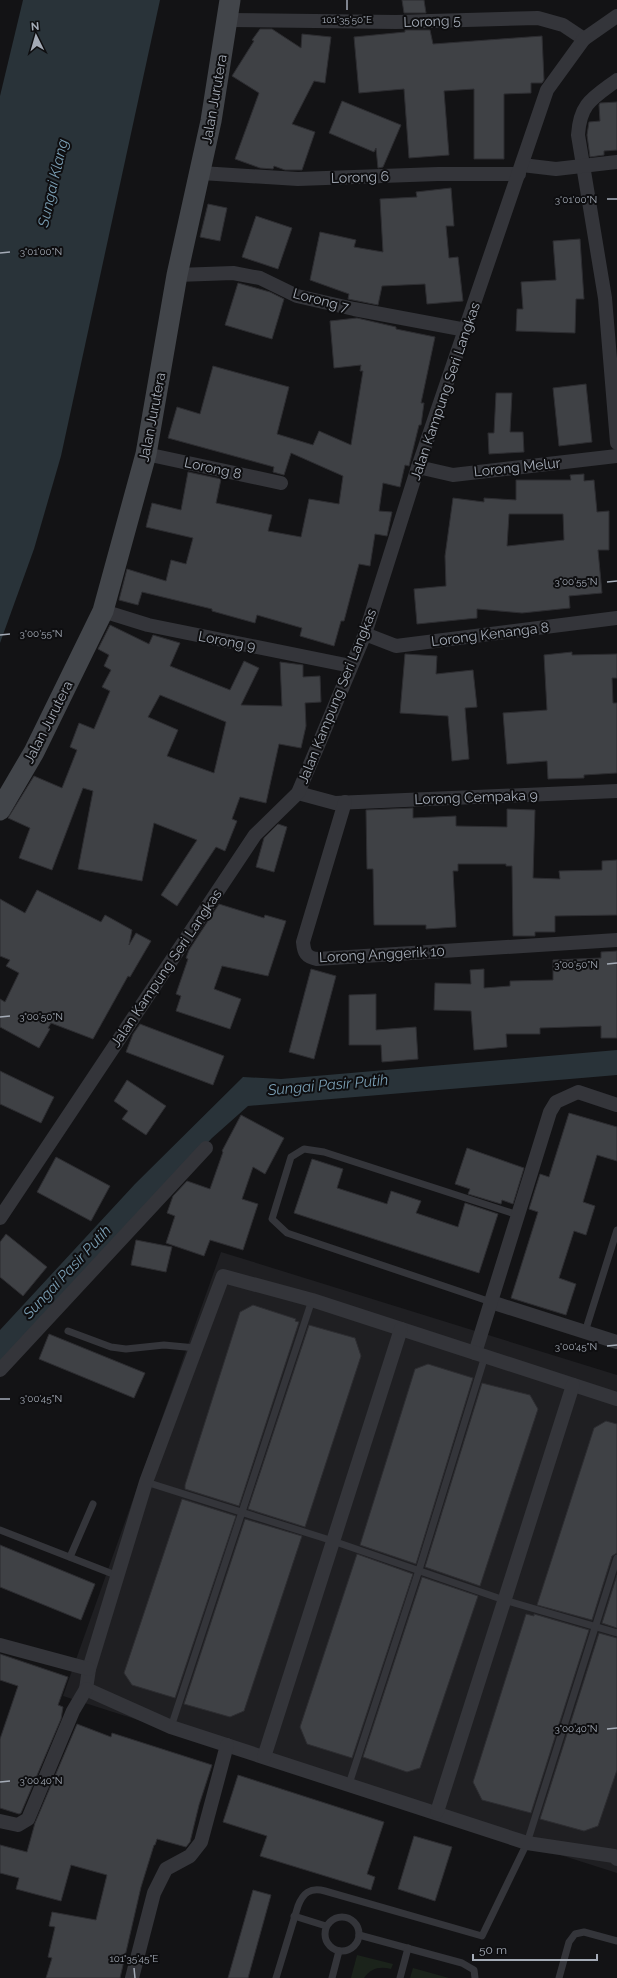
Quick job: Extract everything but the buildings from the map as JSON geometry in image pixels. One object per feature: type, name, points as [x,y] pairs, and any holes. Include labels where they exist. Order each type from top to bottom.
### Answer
[{"type":"street","name":"Lorong 5","points":[[229,10],[396,22],[538,18],[563,25],[584,39]]},
{"type":"street","name":"Jalan Jurutera","points":[[0,810],[34,752],[103,611],[146,454],[178,275],[201,173],[229,10]]},
{"type":"street","name":"Jalan Kampung Seri Langkas","points":[[0,1218],[255,835],[298,793],[351,666],[370,636],[425,468],[466,330],[525,168],[547,90],[584,39],[617,16]]},
{"type":"street","points":[[617,80],[587,104],[579,117],[578,135],[582,166],[611,298],[617,438]]},
{"type":"street","name":"Lorong 6","points":[[201,173],[298,179],[438,174],[525,168],[556,169],[617,162]]},
{"type":"street","name":"Lorong 7","points":[[178,275],[233,273],[260,278],[297,296],[354,309],[466,330]]},
{"type":"street","name":"Lorong 8","points":[[146,454],[281,483]]},
{"type":"street","name":"Lorong Melur","points":[[425,468],[453,475],[617,456]]},
{"type":"street","name":"Lorong 9","points":[[103,611],[148,625],[351,666]]},
{"type":"street","name":"Lorong Kenanga 8","points":[[370,636],[396,646],[617,618]]},
{"type":"street","name":"Lorong Cempaka 9","points":[[298,793],[314,798],[340,802],[617,791]]},
{"type":"street","name":"Lorong Anggerik 10","points":[[340,802],[303,942],[304,952],[309,958],[317,959],[617,940]]},
{"type":"street","points":[[480,1355],[491,1302],[550,1112],[556,1102],[578,1092],[617,1105]]},
{"type":"street","points":[[0,1370],[206,1148]]},
{"type":"street","points":[[0,1821],[18,1825],[28,1819],[73,1711],[86,1689],[89,1669],[146,1482],[223,1276],[312,1300],[617,1399]]},
{"type":"street","points":[[491,1302],[617,1342]]},
{"type":"street","points":[[264,1757],[401,1329]]},
{"type":"street","points":[[437,1812],[573,1385]]},
{"type":"street","points":[[0,1645],[89,1669]]},
{"type":"street","points":[[86,1689],[171,1727],[437,1812],[527,1843],[616,1853]]},
{"type":"street","points":[[132,1978],[154,1893],[166,1869],[190,1856],[201,1842],[227,1745]]},
{"type":"lane","points":[[491,1302],[287,1233],[272,1219],[291,1156],[304,1149],[324,1152],[518,1215]]},
{"type":"lane","points":[[585,1332],[617,1230]]},
{"type":"lane","points":[[171,1727],[312,1300]]},
{"type":"lane","points":[[68,1331],[110,1347],[126,1349],[164,1345],[196,1348]]},
{"type":"lane","points":[[349,1784],[419,1570],[480,1355]]},
{"type":"lane","points":[[146,1482],[333,1541],[504,1600],[617,1633]]},
{"type":"lane","points":[[70,1557],[93,1504]]},
{"type":"lane","points":[[0,1530],[118,1576]]},
{"type":"lane","points":[[276,1978],[294,1916],[303,1895],[313,1889],[319,1889],[482,1936],[527,1843],[594,1626],[617,1558]]},
{"type":"lane","points":[[294,1916],[326,1926]]},
{"type":"lane","points":[[338,1917],[349,1918],[357,1926],[359,1934],[354,1947],[349,1950],[339,1951],[332,1948],[325,1939],[326,1926],[332,1919],[338,1917]]},
{"type":"lane","points":[[559,1978],[569,1942],[575,1934],[584,1932],[617,1941]]},
{"type":"lane","points":[[359,1934],[462,1963],[474,1970],[476,1978]]},
{"type":"lane","points":[[400,1978],[408,1948]]},
{"type":"lane","points":[[332,1978],[339,1951]]},
{"type":"shaded area","points":[[221,1252],[617,1375],[617,1873],[63,1696]]},
{"type":"shaded area","points":[[357,1955],[393,1964],[391,1969],[383,1968],[373,1970],[364,1978],[351,1978]]},
{"type":"shaded area","points":[[413,1968],[449,1978],[410,1978]]},
{"type":"water","name":"Sungai Klang","points":[[23,0],[160,0],[61,456],[34,549],[0,643],[0,96]]},
{"type":"water","name":"Sungai Pasir Putih","points":[[617,1050],[617,1075],[248,1106],[212,1138],[0,1366],[0,1330],[135,1184],[243,1077],[281,1079]]}]
